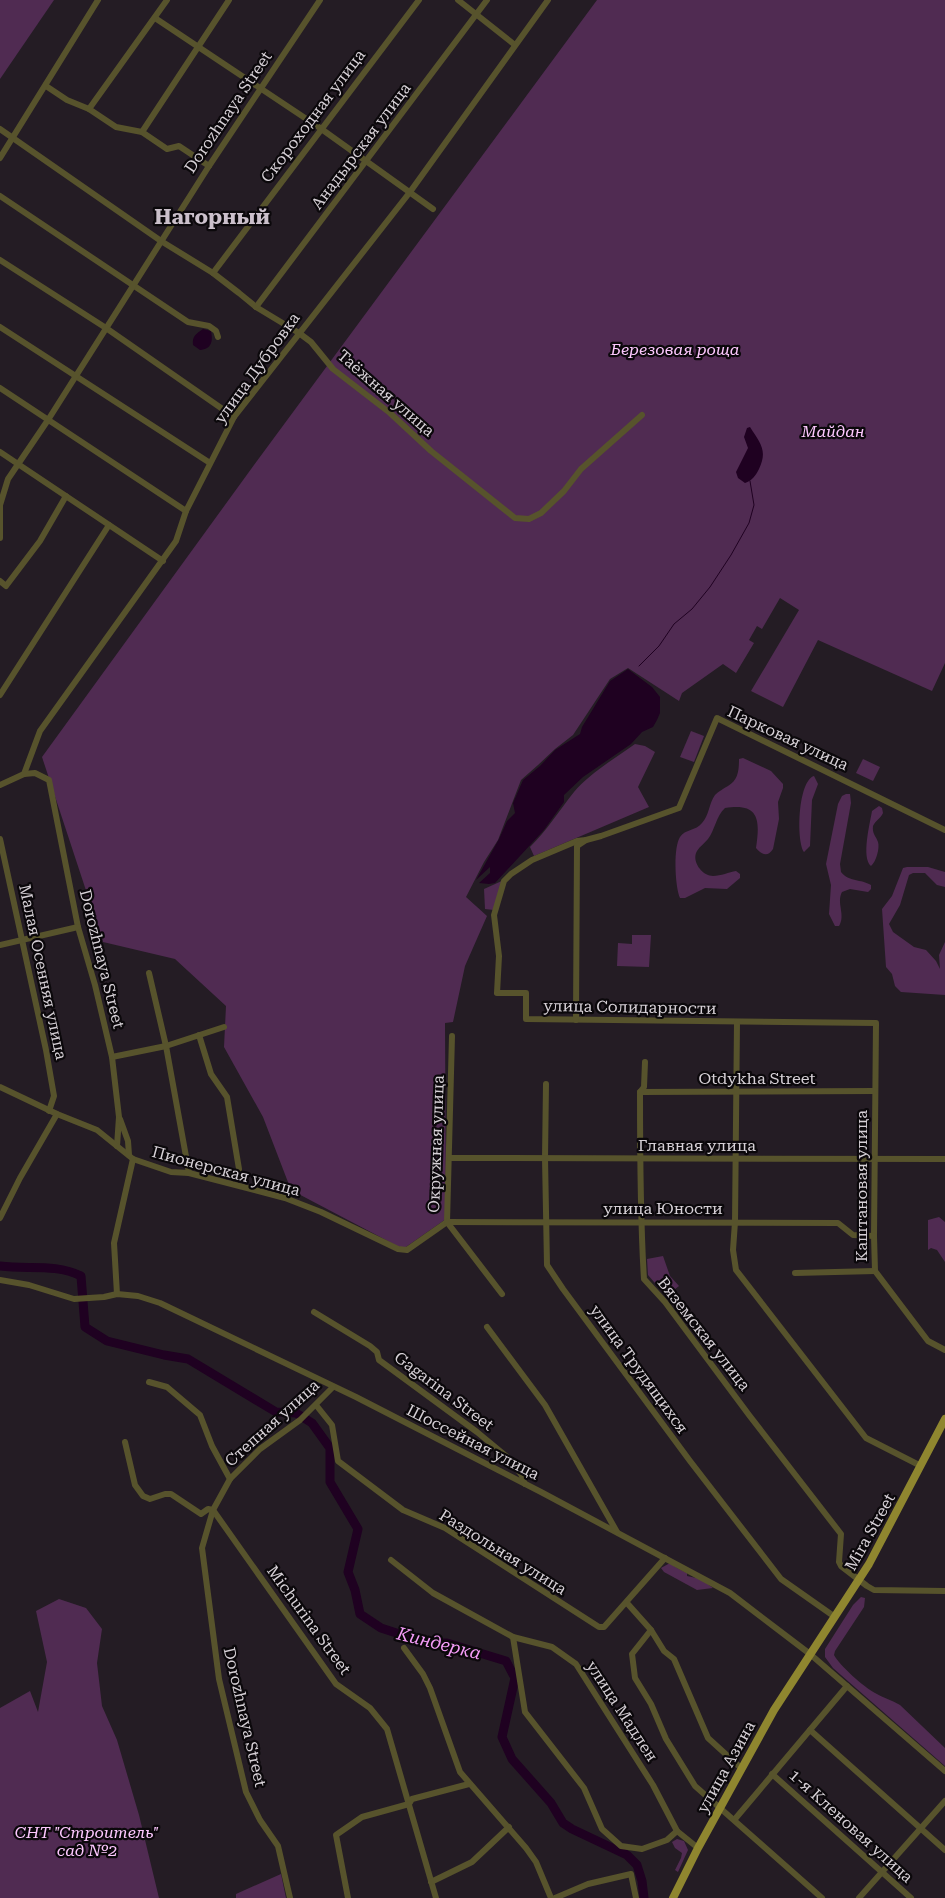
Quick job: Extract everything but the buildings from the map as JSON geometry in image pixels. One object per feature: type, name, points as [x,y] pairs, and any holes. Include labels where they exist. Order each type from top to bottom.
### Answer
[{"type":"main road","name":"Mira Street","points":[[810,1654],[860,1580],[945,1419]]},
{"type":"main road","name":"улица Азина","points":[[673,1898],[741,1768],[774,1710],[810,1654]]},
{"type":"street","points":[[0,158],[98,0]]},
{"type":"street","points":[[89,109],[167,0]]},
{"type":"street","points":[[142,132],[229,0]]},
{"type":"street","name":"Dorozhnaya Street","points":[[0,538],[0,505],[8,478],[48,420],[209,166],[320,0]]},
{"type":"street","name":"Скороходная улица","points":[[213,273],[320,128],[418,0]]},
{"type":"street","points":[[458,0],[515,44]]},
{"type":"street","name":"Анадырская улица","points":[[256,307],[487,0]]},
{"type":"street","name":"улица Дубровка","points":[[24,774],[40,731],[176,541],[186,511],[234,417],[410,192],[548,0]]},
{"type":"street","points":[[155,18],[320,128],[433,209]]},
{"type":"street","points":[[46,86],[67,100],[89,109],[116,127],[142,132],[167,149],[179,146],[209,166]]},
{"type":"street","name":"Таёжная улица","points":[[0,129],[161,241],[213,273],[256,307],[311,342],[333,369],[390,413],[431,451],[516,518],[529,519],[541,513],[564,491],[581,469],[642,415]]},
{"type":"street","points":[[0,196],[134,284],[188,322],[209,326],[216,331],[218,337]]},
{"type":"street","points":[[0,260],[106,328],[234,417]]},
{"type":"street","points":[[0,327],[210,463]]},
{"type":"street","points":[[0,388],[186,511]]},
{"type":"street","points":[[0,452],[163,561]]},
{"type":"street","points":[[0,581],[6,586],[40,541],[66,496]]},
{"type":"street","points":[[0,695],[109,525]]},
{"type":"street","name":"Парковая улица","points":[[586,840],[679,808],[717,718],[945,830]]},
{"type":"street","name":"Dorozhnaya Street","points":[[24,774],[35,773],[49,780],[78,927],[95,985],[112,1057],[119,1117],[116,1146]]},
{"type":"street","points":[[0,784],[24,774]]},
{"type":"street","name":"Малая Осенняя улица","points":[[0,839],[48,1056],[54,1096],[49,1111]]},
{"type":"street","points":[[576,1020],[576,849],[586,840]]},
{"type":"street","name":"улица Солидарности","points":[[586,840],[577,841],[532,860],[504,881],[494,915],[499,956],[497,993],[526,993],[526,1019],[876,1023]]},
{"type":"street","points":[[0,945],[78,927]]},
{"type":"street","points":[[148,973],[166,1046],[189,1173]]},
{"type":"street","points":[[736,1022],[735,1222],[733,1250],[736,1270],[866,1438],[921,1466]]},
{"type":"street","name":"Каштановая улица","points":[[876,1023],[875,1271],[928,1341],[945,1350]]},
{"type":"street","points":[[112,1057],[166,1046],[224,1027]]},
{"type":"street","points":[[199,1035],[211,1074],[227,1097],[239,1169]]},
{"type":"street","name":"Окружная улица","points":[[452,1036],[447,1222],[502,1294]]},
{"type":"street","name":"Вяземская улица","points":[[645,1062],[644,1087],[640,1092],[640,1222],[644,1279],[665,1302],[841,1534],[839,1562],[860,1580]]},
{"type":"street","name":"улица Трудящихся","points":[[546,1084],[547,1265],[690,1461],[781,1579],[835,1616]]},
{"type":"street","name":"Пионерская улица","points":[[0,1087],[49,1111],[97,1130],[131,1157],[171,1172],[189,1173],[285,1198],[338,1220],[398,1249],[407,1250],[447,1222]]},
{"type":"street","name":"Otdykha Street","points":[[640,1092],[875,1091]]},
{"type":"street","points":[[0,1218],[20,1178],[57,1114]]},
{"type":"street","points":[[117,1294],[114,1243],[131,1157],[128,1141],[119,1117]]},
{"type":"street","name":"Главная улица","points":[[450,1158],[945,1159]]},
{"type":"street","name":"улица Юности","points":[[447,1222],[838,1223],[853,1235],[874,1236]]},
{"type":"street","points":[[795,1273],[875,1271]]},
{"type":"street","name":"Шоссейная улица","points":[[0,1280],[29,1285],[74,1299],[117,1294],[138,1296],[176,1310],[509,1476],[730,1593],[810,1654],[945,1771]]},
{"type":"street","name":"Gagarina Street","points":[[314,1312],[370,1346],[377,1352],[379,1360],[477,1432],[513,1463],[521,1474],[524,1484]]},
{"type":"street","points":[[487,1327],[545,1405],[618,1534]]},
{"type":"street","points":[[149,1382],[167,1388],[200,1415],[212,1446],[230,1479]]},
{"type":"street","name":"Степная улица","points":[[230,1479],[260,1448],[303,1418],[333,1387]]},
{"type":"street","name":"Раздольная улица","points":[[316,1405],[332,1425],[338,1461],[403,1510],[445,1528],[599,1627],[604,1627],[665,1558]]},
{"type":"street","points":[[125,1442],[136,1485],[143,1496],[150,1499],[171,1494],[201,1514],[208,1509],[213,1510]]},
{"type":"street","points":[[509,1476],[514,1470],[513,1463]]},
{"type":"street","name":"Dorozhnaya Street","points":[[230,1479],[213,1510],[202,1548],[219,1679],[246,1792],[260,1820],[278,1846],[290,1898]]},
{"type":"street","name":"Michurina Street","points":[[213,1510],[336,1684],[370,1708],[387,1730],[436,1898]]},
{"type":"street","name":"улица Мадлен","points":[[391,1560],[434,1593],[513,1637],[552,1647],[576,1664],[653,1785],[677,1831],[698,1848]]},
{"type":"street","points":[[860,1580],[874,1590],[945,1591]]},
{"type":"street","points":[[627,1602],[651,1630],[664,1651],[674,1659],[708,1738],[741,1768]]},
{"type":"street","points":[[651,1630],[632,1654],[635,1678],[650,1704],[666,1739],[695,1786],[719,1808],[735,1819],[822,1898]]},
{"type":"street","points":[[513,1637],[525,1712],[584,1788],[602,1829],[621,1846],[642,1849],[667,1840],[677,1831]]},
{"type":"street","points":[[404,1648],[423,1674],[430,1688],[460,1772],[536,1862],[551,1898]]},
{"type":"street","points":[[735,1819],[847,1686]]},
{"type":"street","points":[[810,1730],[945,1850]]},
{"type":"street","name":"1-я Кленовая улица","points":[[772,1774],[911,1898]]},
{"type":"street","points":[[348,1898],[336,1835],[362,1817],[409,1804],[412,1799],[469,1784]]},
{"type":"street","points":[[859,1898],[945,1801]]},
{"type":"street","points":[[431,1882],[472,1862],[508,1827]]},
{"type":"street","points":[[555,1898],[588,1884],[631,1874],[636,1898]]},
{"type":"green space","points":[[0,0],[54,0],[0,79]]},
{"type":"green space","name":"Березовая роща","points":[[597,0],[945,0],[945,663],[932,691],[818,640],[783,707],[751,691],[799,610],[780,598],[762,629],[757,626],[749,640],[754,643],[736,673],[723,664],[682,693],[679,701],[628,668],[610,679],[573,735],[521,780],[498,840],[466,897],[487,916],[465,966],[453,1022],[445,1023],[446,1219],[403,1249],[291,1190],[263,1117],[224,1047],[226,1006],[175,959],[103,942],[42,757],[254,465]]},
{"type":"green space","points":[[691,731],[704,736],[694,762],[680,757]]},
{"type":"green space","points":[[635,744],[645,746],[655,752],[638,787],[649,807],[534,856],[530,847],[580,785]]},
{"type":"green space","points":[[743,758],[771,771],[783,784],[778,802],[779,819],[773,849],[765,854],[756,848],[757,822],[751,811],[737,807],[725,808],[707,840],[697,851],[695,859],[705,874],[713,876],[736,871],[740,874],[740,878],[727,889],[705,888],[685,898],[680,898],[677,885],[676,850],[680,837],[682,834],[700,826],[708,813],[715,795],[731,784],[736,778],[739,759]]},
{"type":"green space","points":[[863,759],[880,767],[873,781],[856,773]]},
{"type":"green space","points":[[814,776],[818,784],[812,800],[810,846],[804,852],[800,836],[800,811],[805,788],[809,780]]},
{"type":"green space","points":[[850,794],[851,803],[840,864],[841,872],[851,879],[871,885],[871,889],[868,892],[850,889],[842,892],[840,900],[842,918],[839,926],[835,926],[829,914],[831,885],[826,864],[838,804],[842,796]]},
{"type":"green space","points":[[879,806],[882,808],[883,813],[873,826],[878,848],[876,858],[871,866],[867,856],[867,840],[872,811]]},
{"type":"green space","points":[[928,867],[945,872],[945,887],[937,885],[925,873],[909,875],[900,905],[889,924],[893,932],[914,947],[926,950],[936,961],[940,969],[939,955],[945,942],[945,995],[901,992],[895,986],[892,974],[886,967],[882,909],[892,896],[903,868]]},
{"type":"green space","points":[[504,880],[494,910],[485,909],[484,889]]},
{"type":"green space","points":[[632,935],[651,935],[649,967],[617,966],[618,943],[632,944]]},
{"type":"green space","points":[[939,1217],[945,1222],[945,1262],[937,1250],[931,1248],[928,1250],[928,1220]]},
{"type":"green space","points":[[663,1256],[670,1276],[679,1286],[666,1296],[648,1275],[647,1259]]},
{"type":"green space","points":[[670,1563],[687,1573],[687,1576],[701,1579],[713,1588],[697,1590],[664,1572],[661,1568]]},
{"type":"green space","points":[[861,1597],[865,1598],[864,1607],[834,1655],[859,1681],[875,1693],[900,1705],[945,1748],[945,1766],[833,1668],[825,1657],[825,1649],[853,1605]]},
{"type":"green space","name":"СНТ \"Строитель\" сад №2","points":[[59,1599],[86,1608],[102,1629],[97,1663],[102,1706],[117,1740],[139,1815],[159,1898],[0,1898],[0,1708],[30,1691],[38,1712],[47,1662],[36,1611]]},
{"type":"green space","points":[[677,1839],[684,1841],[688,1850],[678,1872],[675,1870],[682,1853],[675,1848],[672,1842]]},
{"type":"green space","points":[[281,1874],[286,1898],[236,1898],[236,1894]]},
{"type":"shaded area","points":[[203,329],[211,331],[212,341],[207,348],[200,350],[193,345],[193,339]]},
{"type":"shaded area","points":[[750,427],[762,447],[763,457],[757,473],[745,483],[738,478],[736,472],[748,448],[744,437],[747,428]]},
{"type":"shaded area","points":[[628,669],[652,687],[660,697],[660,713],[653,727],[642,732],[631,744],[583,777],[564,795],[564,802],[544,830],[495,883],[479,883],[490,873],[490,867],[476,880],[507,821],[515,813],[513,803],[523,780],[555,750],[580,734],[582,727],[610,681]]},
{"type":"waterway","points":[[639,666],[659,646],[674,624],[692,609],[710,587],[731,555],[749,523],[754,505],[750,481]]},
{"type":"waterway","name":"Киндерка","points":[[0,1266],[51,1268],[81,1276],[85,1327],[107,1341],[188,1359],[276,1412],[296,1413],[312,1423],[330,1448],[330,1482],[358,1529],[348,1572],[355,1590],[360,1614],[381,1628],[427,1643],[447,1643],[506,1661],[515,1678],[502,1737],[512,1759],[551,1803],[563,1823],[627,1855],[637,1865],[642,1881],[644,1898]]},
{"type":"district","name":"Нагорный","points":[[212,217]]},
{"type":"park label","name":"Майдан","points":[[833,431]]}]
